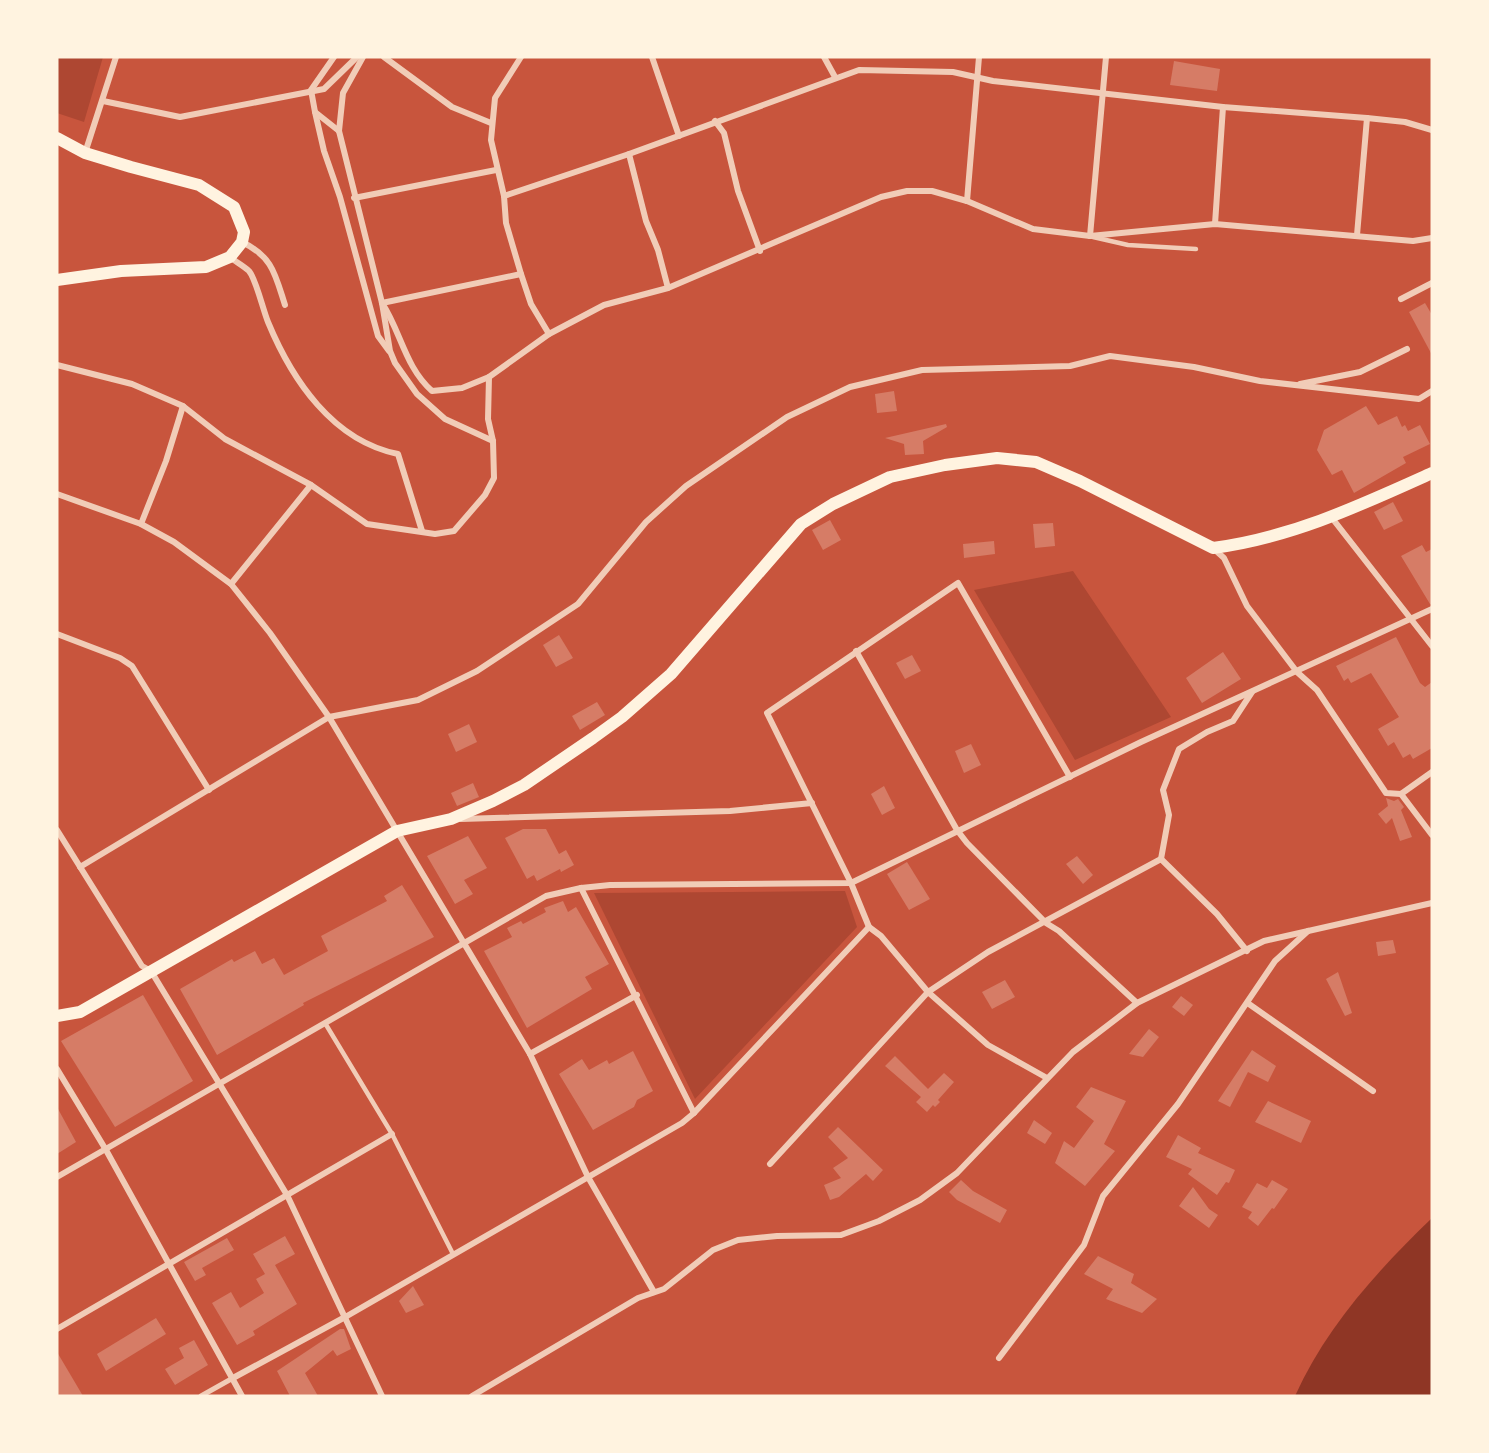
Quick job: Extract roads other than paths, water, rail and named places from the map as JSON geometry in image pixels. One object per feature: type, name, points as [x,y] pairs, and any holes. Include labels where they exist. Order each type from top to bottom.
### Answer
[{"type":"main road","points":[[57,138],[85,153],[130,168],[200,185],[234,207],[242,222],[242,242],[230,257],[206,267],[121,271],[57,280]]},
{"type":"main road","points":[[58,1018],[80,1012],[397,831],[451,819],[524,785],[622,717],[671,674],[801,524],[833,504],[890,477],[945,465],[997,458],[1036,462],[1080,481],[1213,548],[1237,545],[1332,518],[1432,472]]},
{"type":"street","points":[[85,153],[116,57]]},
{"type":"street","points":[[334,57],[311,90],[324,151],[340,197],[378,336],[417,394],[445,419],[494,441]]},
{"type":"street","points":[[103,101],[180,117],[324,89],[357,57]]},
{"type":"street","points":[[363,57],[343,93],[339,132],[382,303],[390,351]]},
{"type":"street","points":[[384,57],[452,107],[491,123]]},
{"type":"street","points":[[521,57],[495,98],[491,123],[496,170],[504,196],[506,223],[531,304],[549,334]]},
{"type":"street","points":[[652,57],[679,136]]},
{"type":"street","points":[[824,57],[835,77]]},
{"type":"street","points":[[967,201],[979,57]]},
{"type":"street","points":[[1090,236],[1106,57]]},
{"type":"street","points":[[504,196],[629,154],[859,70],[953,72],[977,78],[1223,107],[1405,122],[1432,130]]},
{"type":"street","points":[[1215,224],[1223,107]]},
{"type":"street","points":[[315,112],[339,132]]},
{"type":"street","points":[[1357,235],[1367,118]]},
{"type":"street","points":[[715,121],[724,133],[738,191],[759,251]]},
{"type":"street","points":[[629,154],[646,221],[658,250],[668,288]]},
{"type":"street","points":[[354,198],[496,170]]},
{"type":"street","points":[[382,303],[394,321],[405,355],[414,370],[432,391],[462,388],[489,377],[549,334],[604,305],[668,288],[881,197],[907,191],[932,191],[967,201],[1033,230],[1090,236],[1215,224],[1413,241],[1432,238]]},
{"type":"street","points":[[242,242],[261,250],[269,260],[285,305]]},
{"type":"street","points":[[230,257],[249,271],[281,352],[310,398],[342,427],[376,450],[398,454],[422,531]]},
{"type":"street","points":[[382,303],[521,274]]},
{"type":"street","points":[[1401,299],[1432,284]]},
{"type":"street","points":[[1296,385],[1360,372],[1407,350]]},
{"type":"street","points":[[80,867],[330,717],[418,700],[477,671],[530,638],[578,604],[646,522],[686,486],[787,417],[850,387],[921,370],[1070,366],[1110,356],[1296,385],[1419,399],[1432,391]]},
{"type":"street","points":[[57,365],[132,384],[183,406],[225,439],[311,485],[367,524],[435,534],[454,531],[470,516],[494,478],[494,441],[488,419],[489,377]]},
{"type":"street","points":[[141,524],[166,461],[183,406]]},
{"type":"street","points":[[231,584],[311,485]]},
{"type":"street","points":[[57,494],[141,524],[174,542],[231,584],[330,717],[464,941],[530,1054],[588,1177],[654,1292]]},
{"type":"street","points":[[1332,518],[1432,646]]},
{"type":"street","points":[[1213,548],[1224,558],[1247,606],[1297,672],[1317,690],[1386,793],[1401,794],[1432,772]]},
{"type":"street","points":[[1047,1078],[988,1045],[928,992],[881,936],[869,927],[812,803],[767,713],[958,583],[1070,777]]},
{"type":"street","points":[[57,1177],[220,1085],[464,941],[546,896],[581,888],[850,883],[957,830],[1432,609]]},
{"type":"street","points":[[57,634],[120,658],[132,666],[209,790]]},
{"type":"street","points":[[856,651],[957,830],[1046,923],[1059,931],[1137,1003]]},
{"type":"street","points":[[1161,859],[1169,815],[1163,790],[1179,749],[1206,732],[1233,721],[1252,692]]},
{"type":"street","points":[[1401,794],[1432,835]]},
{"type":"street","points":[[451,819],[730,811],[812,803]]},
{"type":"street","points":[[57,830],[142,966],[152,971],[287,1195],[347,1317],[382,1396]]},
{"type":"street","points":[[770,1164],[928,992],[988,952],[1046,923],[1161,859]]},
{"type":"street","points":[[1161,859],[1217,914],[1247,951]]},
{"type":"street","points":[[581,888],[637,995],[694,1113]]},
{"type":"street","points":[[472,1396],[638,1298],[664,1289],[713,1250],[738,1240],[777,1236],[841,1235],[879,1221],[920,1200],[957,1173],[1072,1052],[1137,1003],[1264,941],[1432,903]]},
{"type":"street","points":[[201,1396],[347,1317],[694,1113],[869,927]]},
{"type":"street","points":[[999,1358],[1084,1245],[1103,1196],[1171,1113],[1249,1004],[1275,961],[1309,930]]},
{"type":"street","points":[[530,1054],[637,995]]},
{"type":"street","points":[[1249,1004],[1373,1092]]},
{"type":"street","points":[[57,1069],[106,1150],[242,1396]]},
{"type":"street","points":[[57,1329],[171,1265],[392,1134]]},
{"type":"lane","points":[[1090,236],[1128,245],[1196,249]]},
{"type":"lane","points":[[325,1023],[392,1134],[453,1254]]}]
